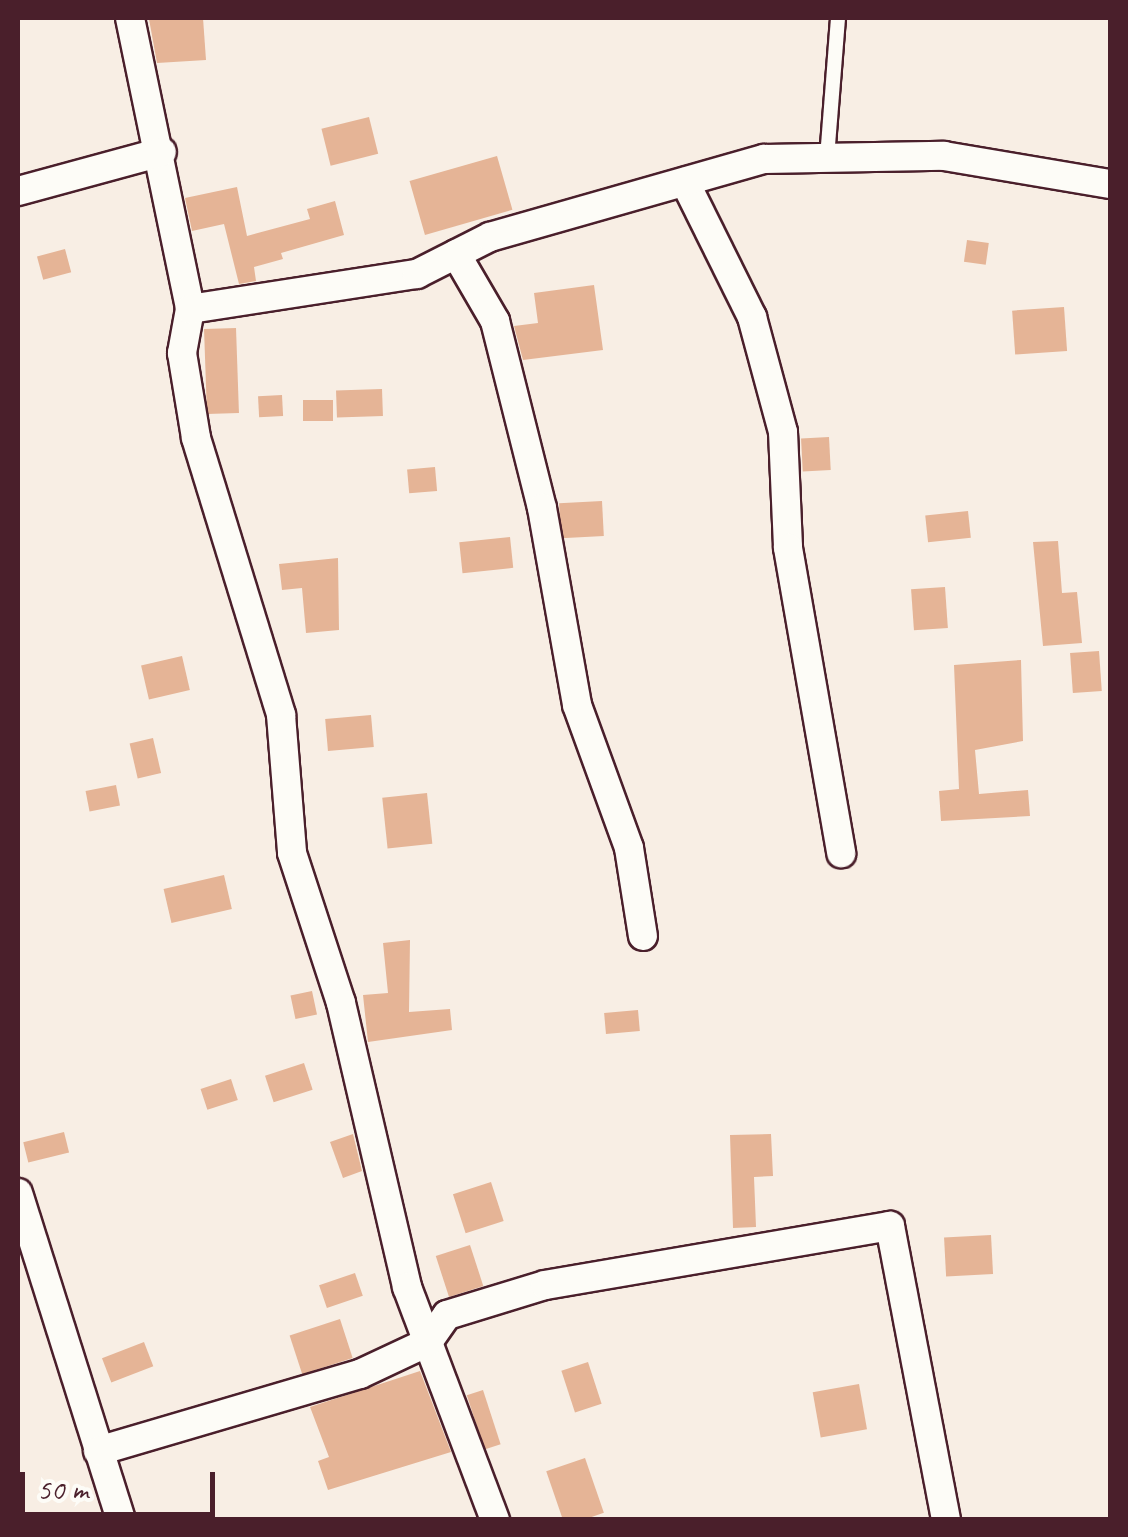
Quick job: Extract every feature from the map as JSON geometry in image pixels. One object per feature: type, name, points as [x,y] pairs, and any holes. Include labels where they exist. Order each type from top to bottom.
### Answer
[{"type":"street","points":[[130,18],[138,82],[162,152],[190,309],[182,353],[196,438],[282,714],[292,853],[341,1003],[408,1287],[495,1520]]},
{"type":"street","points":[[18,191],[162,152]]},
{"type":"street","points":[[190,309],[417,274],[490,237],[764,160],[944,156],[1110,184]]},
{"type":"street","points":[[685,182],[752,317],[783,432],[788,548],[840,853]]},
{"type":"street","points":[[456,254],[495,320],[542,508],[577,704],[628,848],[642,936]]},
{"type":"street","points":[[18,1199],[121,1520]]},
{"type":"street","points":[[98,1451],[360,1374],[428,1342],[448,1315],[545,1286],[890,1226],[946,1520]]},
{"type":"lane","points":[[828,158],[838,18]]},
{"type":"building","points":[[203,18],[206,60],[157,63],[149,19]]},
{"type":"building","points":[[369,117],[378,154],[331,166],[321,129]]},
{"type":"building","points":[[497,156],[512,210],[425,235],[410,181]]},
{"type":"building","points":[[237,187],[247,236],[310,219],[307,209],[335,201],[344,235],[281,253],[283,259],[254,267],[256,281],[239,284],[224,224],[192,231],[185,198]]},
{"type":"building","points":[[967,240],[989,243],[986,265],[964,262]]},
{"type":"building","points":[[65,249],[71,272],[43,280],[37,257]]},
{"type":"building","points":[[594,285],[603,350],[523,360],[514,326],[538,323],[534,293]]},
{"type":"building","points":[[1064,307],[1067,351],[1015,355],[1012,311]]},
{"type":"building","points":[[236,328],[239,413],[207,414],[204,329]]},
{"type":"building","points":[[382,389],[383,416],[337,418],[336,391]]},
{"type":"building","points":[[282,395],[283,416],[259,417],[258,396]]},
{"type":"building","points":[[303,400],[333,400],[333,421],[303,421]]},
{"type":"building","points":[[829,437],[831,470],[803,471],[801,438]]},
{"type":"building","points":[[435,467],[437,491],[409,493],[407,469]]},
{"type":"building","points":[[602,501],[604,536],[561,538],[559,503]]},
{"type":"building","points":[[968,511],[971,538],[928,542],[925,515]]},
{"type":"building","points":[[510,537],[513,568],[463,573],[459,542]]},
{"type":"building","points":[[1058,541],[1062,593],[1077,592],[1082,643],[1043,646],[1033,542]]},
{"type":"building","points":[[338,558],[339,630],[306,633],[302,588],[282,590],[279,564]]},
{"type":"building","points":[[945,587],[948,628],[914,630],[911,589]]},
{"type":"building","points":[[1099,651],[1102,691],[1073,693],[1070,653]]},
{"type":"building","points":[[182,656],[190,690],[149,700],[141,665]]},
{"type":"building","points":[[1021,660],[1023,741],[975,750],[979,794],[1028,790],[1030,816],[941,821],[939,791],[959,789],[954,665]]},
{"type":"building","points":[[371,715],[374,747],[328,751],[325,719]]},
{"type":"building","points":[[153,738],[161,773],[138,778],[130,743]]},
{"type":"building","points":[[116,785],[120,806],[90,812],[86,791]]},
{"type":"building","points":[[427,793],[432,844],[388,848],[382,798]]},
{"type":"building","points":[[224,875],[232,909],[171,923],[164,889]]},
{"type":"building","points":[[410,940],[409,1012],[450,1009],[452,1030],[368,1042],[363,995],[388,993],[383,943]]},
{"type":"building","points":[[312,991],[317,1014],[295,1019],[290,996]]},
{"type":"building","points":[[638,1010],[640,1031],[606,1034],[604,1013]]},
{"type":"building","points":[[304,1063],[313,1090],[274,1102],[265,1076]]},
{"type":"building","points":[[231,1079],[238,1100],[207,1110],[201,1089]]},
{"type":"building","points":[[64,1132],[69,1152],[28,1163],[23,1142]]},
{"type":"building","points":[[353,1134],[362,1171],[343,1178],[330,1142]]},
{"type":"building","points":[[771,1134],[773,1176],[754,1177],[756,1227],[733,1228],[730,1135]]},
{"type":"building","points":[[491,1182],[504,1221],[466,1233],[453,1194]]},
{"type":"building","points":[[991,1235],[993,1274],[946,1276],[944,1237]]},
{"type":"building","points":[[470,1245],[483,1286],[449,1297],[436,1256]]},
{"type":"building","points":[[355,1273],[363,1296],[327,1308],[319,1285]]},
{"type":"building","points":[[340,1319],[353,1358],[302,1374],[290,1335]]},
{"type":"building","points":[[144,1342],[153,1366],[111,1382],[102,1358]]},
{"type":"building","points":[[588,1362],[602,1404],[575,1412],[561,1371]]},
{"type":"building","points":[[420,1371],[451,1452],[328,1490],[318,1461],[329,1457],[310,1407]]},
{"type":"building","points":[[859,1384],[867,1429],[821,1437],[813,1392]]},
{"type":"building","points":[[483,1390],[501,1444],[484,1449],[467,1395]]},
{"type":"building","points":[[585,1458],[604,1513],[583,1520],[563,1520],[546,1471]]}]
